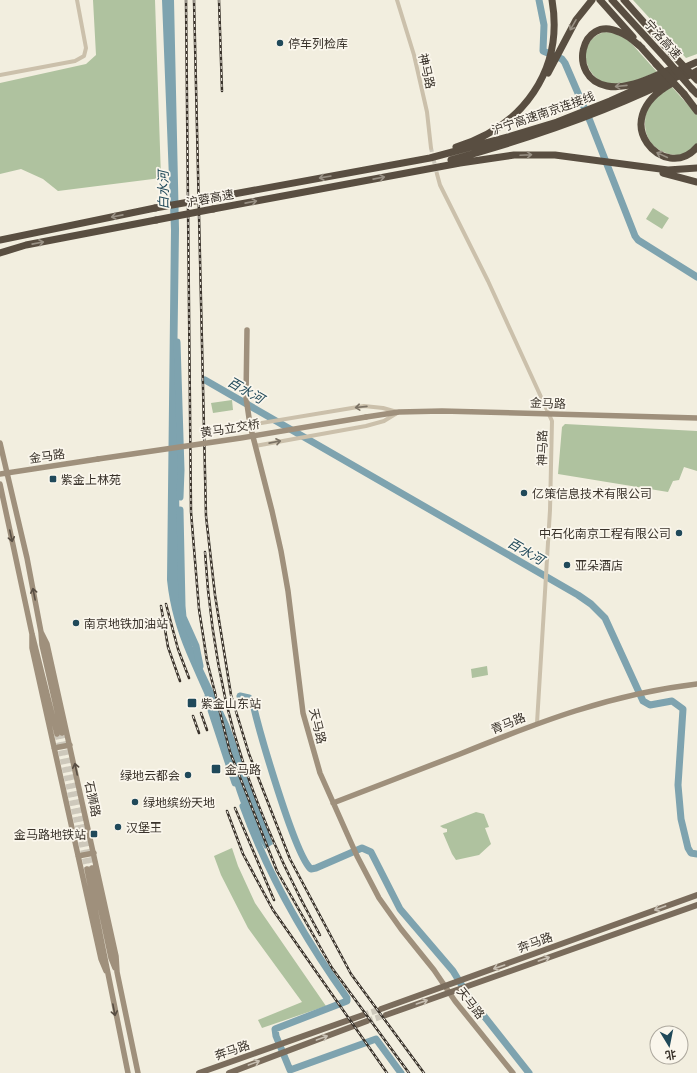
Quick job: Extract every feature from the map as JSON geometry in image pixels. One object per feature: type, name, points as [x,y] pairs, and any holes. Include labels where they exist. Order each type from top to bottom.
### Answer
[{"type":"highway","points":[[551,63],[554,28],[552,0]]},
{"type":"highway","points":[[390,165],[464,144],[481,137],[509,119],[538,87],[551,63],[559,54],[576,20],[592,0]]},
{"type":"highway","points":[[600,0],[684,94],[697,111]]},
{"type":"highway","name":"宁洛高速","points":[[612,0],[695,91]]},
{"type":"highway","name":"宁洛高速","points":[[624,0],[697,80]]},
{"type":"highway","points":[[642,48],[619,32],[604,29],[596,31],[588,39],[583,52],[583,64],[585,70],[594,80],[607,86],[618,86],[639,82],[697,60]]},
{"type":"highway","name":"沪宁高速南京连接线","points":[[591,112],[697,60]]},
{"type":"highway","name":"沪宁高速南京连接线","points":[[401,174],[485,151],[660,86],[697,66]]},
{"type":"highway","points":[[697,70],[667,87],[652,98],[643,111],[641,122],[644,138],[651,148],[659,154],[668,158],[676,158],[689,154],[697,147]]},
{"type":"highway","points":[[684,94],[697,105]]},
{"type":"highway","name":"沪宁高速南京连接线","points":[[390,165],[430,158],[583,115]]},
{"type":"highway","points":[[401,174],[514,155],[555,155],[598,160],[638,167],[697,182]]},
{"type":"highway","name":"沪蓉高速","points":[[0,240],[155,208],[390,165]]},
{"type":"highway","points":[[638,167],[680,170],[697,168]]},
{"type":"highway","name":"沪蓉高速","points":[[0,254],[26,245],[401,174]]},
{"type":"main road","name":"奔马路","points":[[381,1009],[697,895]]},
{"type":"main road","name":"奔马路","points":[[386,1015],[697,905]]},
{"type":"main road","name":"奔马路","points":[[199,1073],[363,1015]]},
{"type":"main road","name":"奔马路","points":[[229,1073],[367,1021]]},
{"type":"street","points":[[0,75],[75,60],[84,56],[86,48],[77,0]]},
{"type":"street","name":"神马路","points":[[397,0],[414,55],[426,112],[431,148]]},
{"type":"street","name":"神马路","points":[[437,174],[440,185],[488,281],[542,402],[549,414],[552,426],[546,571],[537,723]]},
{"type":"street","name":"天马路","points":[[247,330],[247,407],[255,446],[272,511],[287,585],[303,713],[320,772],[352,846],[390,913],[513,1073]]},
{"type":"street","name":"金马路","points":[[250,425],[364,406],[383,408],[399,412]]},
{"type":"street","name":"金马路","points":[[366,416],[399,412],[442,411],[697,418]]},
{"type":"street","name":"金马路","points":[[255,446],[366,426],[384,421],[399,412]]},
{"type":"street","name":"黄马立交桥","points":[[98,459],[241,438],[366,416]]},
{"type":"street","name":"石狮路","points":[[0,443],[27,558],[41,632],[42,645],[60,734],[32,634],[0,484]]},
{"type":"street","name":"金马路","points":[[0,474],[98,459]]},
{"type":"street","name":"石狮路","points":[[41,632],[47,644],[94,853],[116,956],[117,972],[138,1073]]},
{"type":"street","name":"石狮路","points":[[32,634],[32,648],[101,959],[106,971]]},
{"type":"street","name":"青马路","points":[[333,803],[537,723],[597,704],[644,693],[697,684]]},
{"type":"street","points":[[54,748],[70,744]]},
{"type":"street","points":[[78,856],[94,853]]},
{"type":"street","name":"石狮路","points":[[117,972],[111,958],[89,869],[106,971],[128,1073]]},
{"type":"green space","points":[[93,0],[155,0],[161,178],[58,191],[43,179],[21,169],[0,174],[0,83],[86,64],[96,55]]},
{"type":"green space","points":[[633,0],[697,0],[697,54],[686,58]]},
{"type":"green space","points":[[605,32],[620,34],[631,43],[657,72],[632,82],[616,85],[605,83],[596,78],[586,62],[586,52],[589,44],[595,37]]},
{"type":"green space","points":[[672,87],[697,115],[697,143],[693,150],[686,154],[669,154],[660,150],[647,136],[645,118],[650,105],[658,96]]},
{"type":"green space","points":[[653,208],[669,218],[662,229],[646,219]]},
{"type":"green space","points":[[232,400],[233,410],[213,413],[211,403]]},
{"type":"green space","points":[[565,424],[697,431],[697,471],[684,467],[679,480],[673,481],[668,492],[558,474],[562,427]]},
{"type":"green space","points":[[487,666],[488,675],[472,678],[471,669]]},
{"type":"green space","points":[[476,812],[484,814],[489,827],[485,828],[491,844],[479,855],[456,860],[443,833],[447,832],[447,829],[440,826]]},
{"type":"green space","points":[[232,848],[238,866],[255,903],[326,1006],[262,1028],[258,1020],[302,1002],[248,928],[221,875],[214,856]]},
{"type":"water","name":"白水河","points":[[162,0],[174,0],[179,229],[177,375],[181,603],[186,628],[194,650],[229,724],[273,844],[265,849],[240,801],[215,720],[186,652],[174,619],[167,580],[171,230]]},
{"type":"waterway","points":[[539,0],[544,25],[543,51],[562,59],[565,63],[590,121],[635,236],[638,240],[697,277]]},
{"type":"waterway","points":[[177,342],[181,470],[180,497]]},
{"type":"waterway","name":"百水河","points":[[205,380],[578,595],[591,604],[605,618],[643,701],[650,705],[672,701],[683,709],[678,785],[681,819],[688,848],[691,853],[697,854]]},
{"type":"waterway","points":[[180,510],[183,617],[196,646],[200,666]]},
{"type":"waterway","points":[[240,696],[249,698],[253,704],[262,739],[287,818],[304,859],[311,869],[362,848],[371,852],[400,909],[453,971],[469,997],[529,1073]]},
{"type":"waterway","points":[[207,698],[235,783]]},
{"type":"waterway","points":[[243,806],[276,882],[302,930],[331,976],[347,998],[347,1001],[275,1029],[276,1036],[290,1070],[376,1039],[401,1073]]},
{"type":"tunnel","points":[[431,148],[437,174]]},
{"type":"tunnel","points":[[62,733],[92,868]]},
{"type":"tunnel","points":[[57,734],[87,869]]},
{"type":"tunnel","points":[[363,1015],[381,1009]]},
{"type":"tunnel","points":[[367,1021],[386,1015]]},
{"type":"railway","points":[[186,0],[191,512],[199,609],[207,661],[230,752],[277,871],[332,968],[409,1073]]},
{"type":"railway","points":[[194,0],[206,516],[215,595],[231,695],[249,754],[290,859],[351,974],[424,1073]]},
{"type":"railway","points":[[219,0],[222,91]]},
{"type":"railway","points":[[205,552],[215,646],[226,702],[243,762],[265,822],[305,908],[320,935]]},
{"type":"railway","points":[[166,604],[178,649],[189,678]]},
{"type":"railway","points":[[161,606],[168,647],[180,681]]},
{"type":"railway","points":[[201,713],[207,730]]},
{"type":"railway","points":[[193,716],[199,733]]},
{"type":"railway","points":[[235,808],[274,900]]},
{"type":"railway","points":[[227,811],[243,854],[273,910],[387,1073]]},
{"type":"place","name":"停车列检库","points":[[280,43]]},
{"type":"place","name":"紫金上林苑","points":[[53,479]]},
{"type":"place","name":"亿策信息技术有限公司","points":[[524,493]]},
{"type":"place","name":"中石化南京工程有限公司","points":[[679,533]]},
{"type":"place","name":"亚朵酒店","points":[[567,565]]},
{"type":"place","name":"南京地铁加油站","points":[[76,623]]},
{"type":"place","name":"紫金山东站","points":[[192,703]]},
{"type":"place","name":"金马路","points":[[216,769]]},
{"type":"place","name":"绿地云都会","points":[[188,775]]},
{"type":"place","name":"绿地缤纷天地","points":[[135,802]]},
{"type":"place","name":"汉堡王","points":[[118,827]]},
{"type":"place","name":"金马路地铁站","points":[[94,834]]}]
